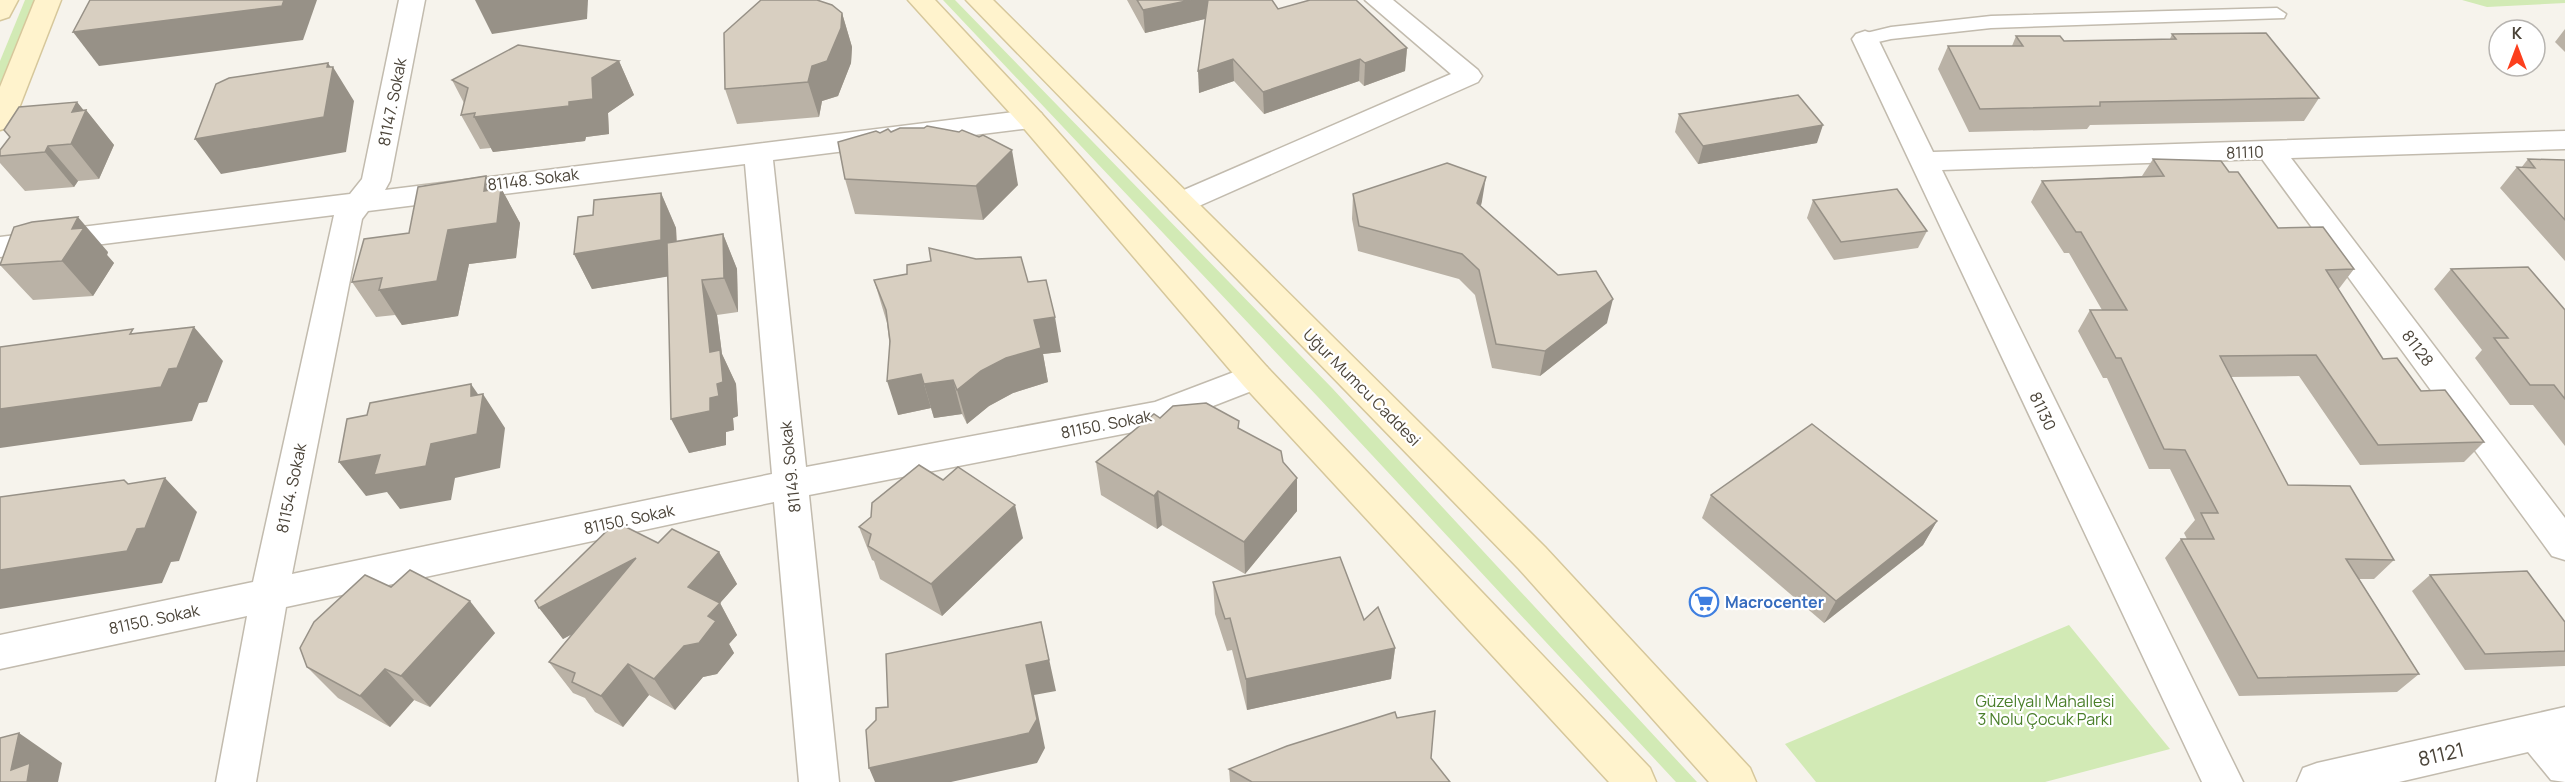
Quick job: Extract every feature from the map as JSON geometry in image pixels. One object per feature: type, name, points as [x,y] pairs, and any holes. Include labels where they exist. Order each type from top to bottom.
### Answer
[{"type":"street","points":[[0,12],[5,0]]},
{"type":"street","points":[[0,121],[48,0]]},
{"type":"street","name":"81147. Sokak","points":[[362,201],[376,181],[412,0]]},
{"type":"street","points":[[921,0],[1031,119],[1255,375],[1635,782]]},
{"type":"street","name":"Uğur Mumcu Caddesi","points":[[979,0],[1532,558],[1736,782]]},
{"type":"street","points":[[1180,203],[1469,76],[1378,0]]},
{"type":"street","name":"81130","points":[[1865,39],[2084,498],[2223,782]]},
{"type":"street","name":"81148. Sokak","points":[[0,246],[1031,119]]},
{"type":"street","name":"81110","points":[[1925,161],[2565,140]]},
{"type":"street","name":"81149. Sokak","points":[[758,151],[819,782]]},
{"type":"street","name":"81128","points":[[2271,151],[2565,545]]},
{"type":"street","name":"81154. Sokak","points":[[236,782],[269,595],[348,218],[362,201]]},
{"type":"street","name":"81150. Sokak","points":[[0,652],[792,484],[1159,414],[1255,375]]},
{"type":"street","points":[[2552,729],[2565,767]]},
{"type":"street","name":"81121","points":[[2317,782],[2552,729]]},
{"type":"lane","points":[[1865,39],[1902,31],[1991,22],[2277,14]]},
{"type":"green space","points":[[25,0],[34,0],[0,84],[0,61]]},
{"type":"green space","points":[[943,0],[955,0],[1332,388],[1697,782],[1676,782],[1318,397]]},
{"type":"green space","points":[[2462,0],[2565,0],[2565,3],[2487,7]]},
{"type":"green space","name":"Güzelyalı Mahallesi 3 Nolu Çocuk Parkı","points":[[2069,625],[2170,749],[2045,782],[1816,782],[1785,744]]},
{"type":"building","points":[[90,0],[284,0],[282,6],[73,32]]},
{"type":"building","points":[[761,0],[817,0],[832,5],[842,13],[841,28],[827,61],[812,66],[808,82],[725,89],[724,33]]},
{"type":"building","points":[[1137,0],[1191,0],[1143,10]]},
{"type":"building","points":[[1208,0],[1272,0],[1278,9],[1310,0],[1356,0],[1407,48],[1365,63],[1360,59],[1263,92],[1233,59],[1198,71]]},
{"type":"building","points":[[2266,33],[2319,98],[2100,102],[2100,106],[1980,109],[1948,46],[2023,46],[2016,36],[2060,36],[2064,41],[2176,39],[2172,34]]},
{"type":"building","points":[[518,45],[619,61],[592,78],[593,99],[569,102],[569,106],[474,117],[475,113],[461,115],[468,88],[452,80]]},
{"type":"building","points":[[328,63],[327,67],[333,67],[324,117],[195,139],[216,84],[229,78]]},
{"type":"building","points":[[1798,95],[1823,125],[1703,146],[1679,114]]},
{"type":"building","points":[[77,102],[72,112],[86,110],[71,144],[48,146],[45,152],[0,156],[0,150],[10,137],[4,130],[19,107]]},
{"type":"building","points":[[927,126],[959,132],[962,130],[979,137],[983,135],[1012,150],[976,186],[845,179],[838,142],[876,131],[880,133],[888,129],[891,132],[900,128]]},
{"type":"building","points":[[2153,159],[2221,161],[2229,172],[2238,172],[2278,228],[2323,227],[2354,269],[2326,270],[2383,359],[2397,358],[2421,391],[2445,390],[2484,442],[2378,445],[2316,355],[2220,356],[2288,485],[2350,486],[2394,560],[2346,559],[2419,674],[2258,678],[2181,539],[2214,539],[2201,513],[2218,513],[2185,450],[2164,449],[2121,358],[2116,358],[2090,310],[2127,310],[2081,232],[2076,232],[2042,181],[2164,176]]},
{"type":"building","points":[[2528,159],[2565,160],[2565,220],[2517,167],[2535,168]]},
{"type":"building","points":[[1447,163],[1486,177],[1477,203],[1558,275],[1596,271],[1613,299],[1545,351],[1496,344],[1479,270],[1462,254],[1359,226],[1353,194]]},
{"type":"building","points":[[486,176],[484,191],[501,188],[497,223],[448,230],[437,281],[379,290],[382,278],[352,282],[364,239],[409,233],[418,187]]},
{"type":"building","points":[[1897,189],[1927,231],[1841,242],[1813,200]]},
{"type":"building","points":[[661,193],[661,240],[574,254],[578,217],[593,215],[594,200]]},
{"type":"building","points":[[78,217],[72,229],[84,228],[62,261],[0,265],[14,227],[32,222]]},
{"type":"building","points":[[723,234],[724,278],[702,280],[710,352],[720,350],[723,382],[717,384],[719,396],[710,398],[710,411],[671,419],[667,243]]},
{"type":"building","points":[[929,248],[976,259],[1021,257],[1028,282],[1046,280],[1055,317],[1034,320],[1041,348],[1006,358],[981,371],[957,390],[953,380],[924,384],[921,374],[887,381],[890,341],[886,310],[874,280],[907,274],[907,265],[931,261]]},
{"type":"building","points":[[2528,267],[2565,310],[2565,399],[2554,385],[2530,385],[2494,338],[2508,338],[2451,269]]},
{"type":"building","points":[[194,327],[177,368],[169,369],[161,387],[0,409],[0,347],[133,329],[130,334]]},
{"type":"building","points":[[471,384],[471,396],[483,394],[477,434],[431,444],[426,466],[374,475],[380,455],[339,462],[347,419],[367,415],[370,403]]},
{"type":"building","points":[[1206,403],[1239,421],[1238,428],[1281,451],[1283,462],[1297,478],[1244,542],[1158,491],[1154,496],[1096,462],[1154,414],[1160,418],[1173,406]]},
{"type":"building","points":[[1812,424],[1937,521],[1836,601],[1711,495]]},
{"type":"building","points":[[919,465],[943,480],[958,467],[1015,505],[931,584],[868,546],[871,534],[859,527],[871,517],[872,503]]},
{"type":"building","points":[[165,478],[145,528],[137,529],[127,551],[0,570],[0,497],[124,480],[128,484]]},
{"type":"building","points":[[616,522],[658,543],[672,529],[719,552],[688,587],[720,603],[708,616],[716,621],[699,643],[684,646],[654,679],[628,664],[601,696],[572,682],[575,673],[549,662],[636,558],[539,608],[535,601]]},
{"type":"building","points":[[1340,557],[1364,620],[1378,607],[1395,648],[1246,679],[1230,618],[1225,619],[1213,582]]},
{"type":"building","points":[[410,570],[470,601],[401,676],[385,669],[360,696],[307,667],[300,648],[314,622],[365,575],[391,587]]},
{"type":"building","points":[[2527,571],[2565,622],[2565,651],[2485,654],[2430,575]]},
{"type":"building","points":[[1041,622],[1049,660],[1026,665],[1037,719],[1029,733],[869,768],[866,730],[876,720],[876,708],[888,707],[886,654]]},
{"type":"building","points":[[1435,711],[1431,758],[1450,782],[1252,782],[1229,769],[1287,746],[1395,712],[1397,718]]},
{"type":"building","points":[[19,733],[11,770],[30,763],[27,782],[0,782],[0,738]]},
{"type":"place","name":"Macrocenter","points":[[1704,602]]}]
